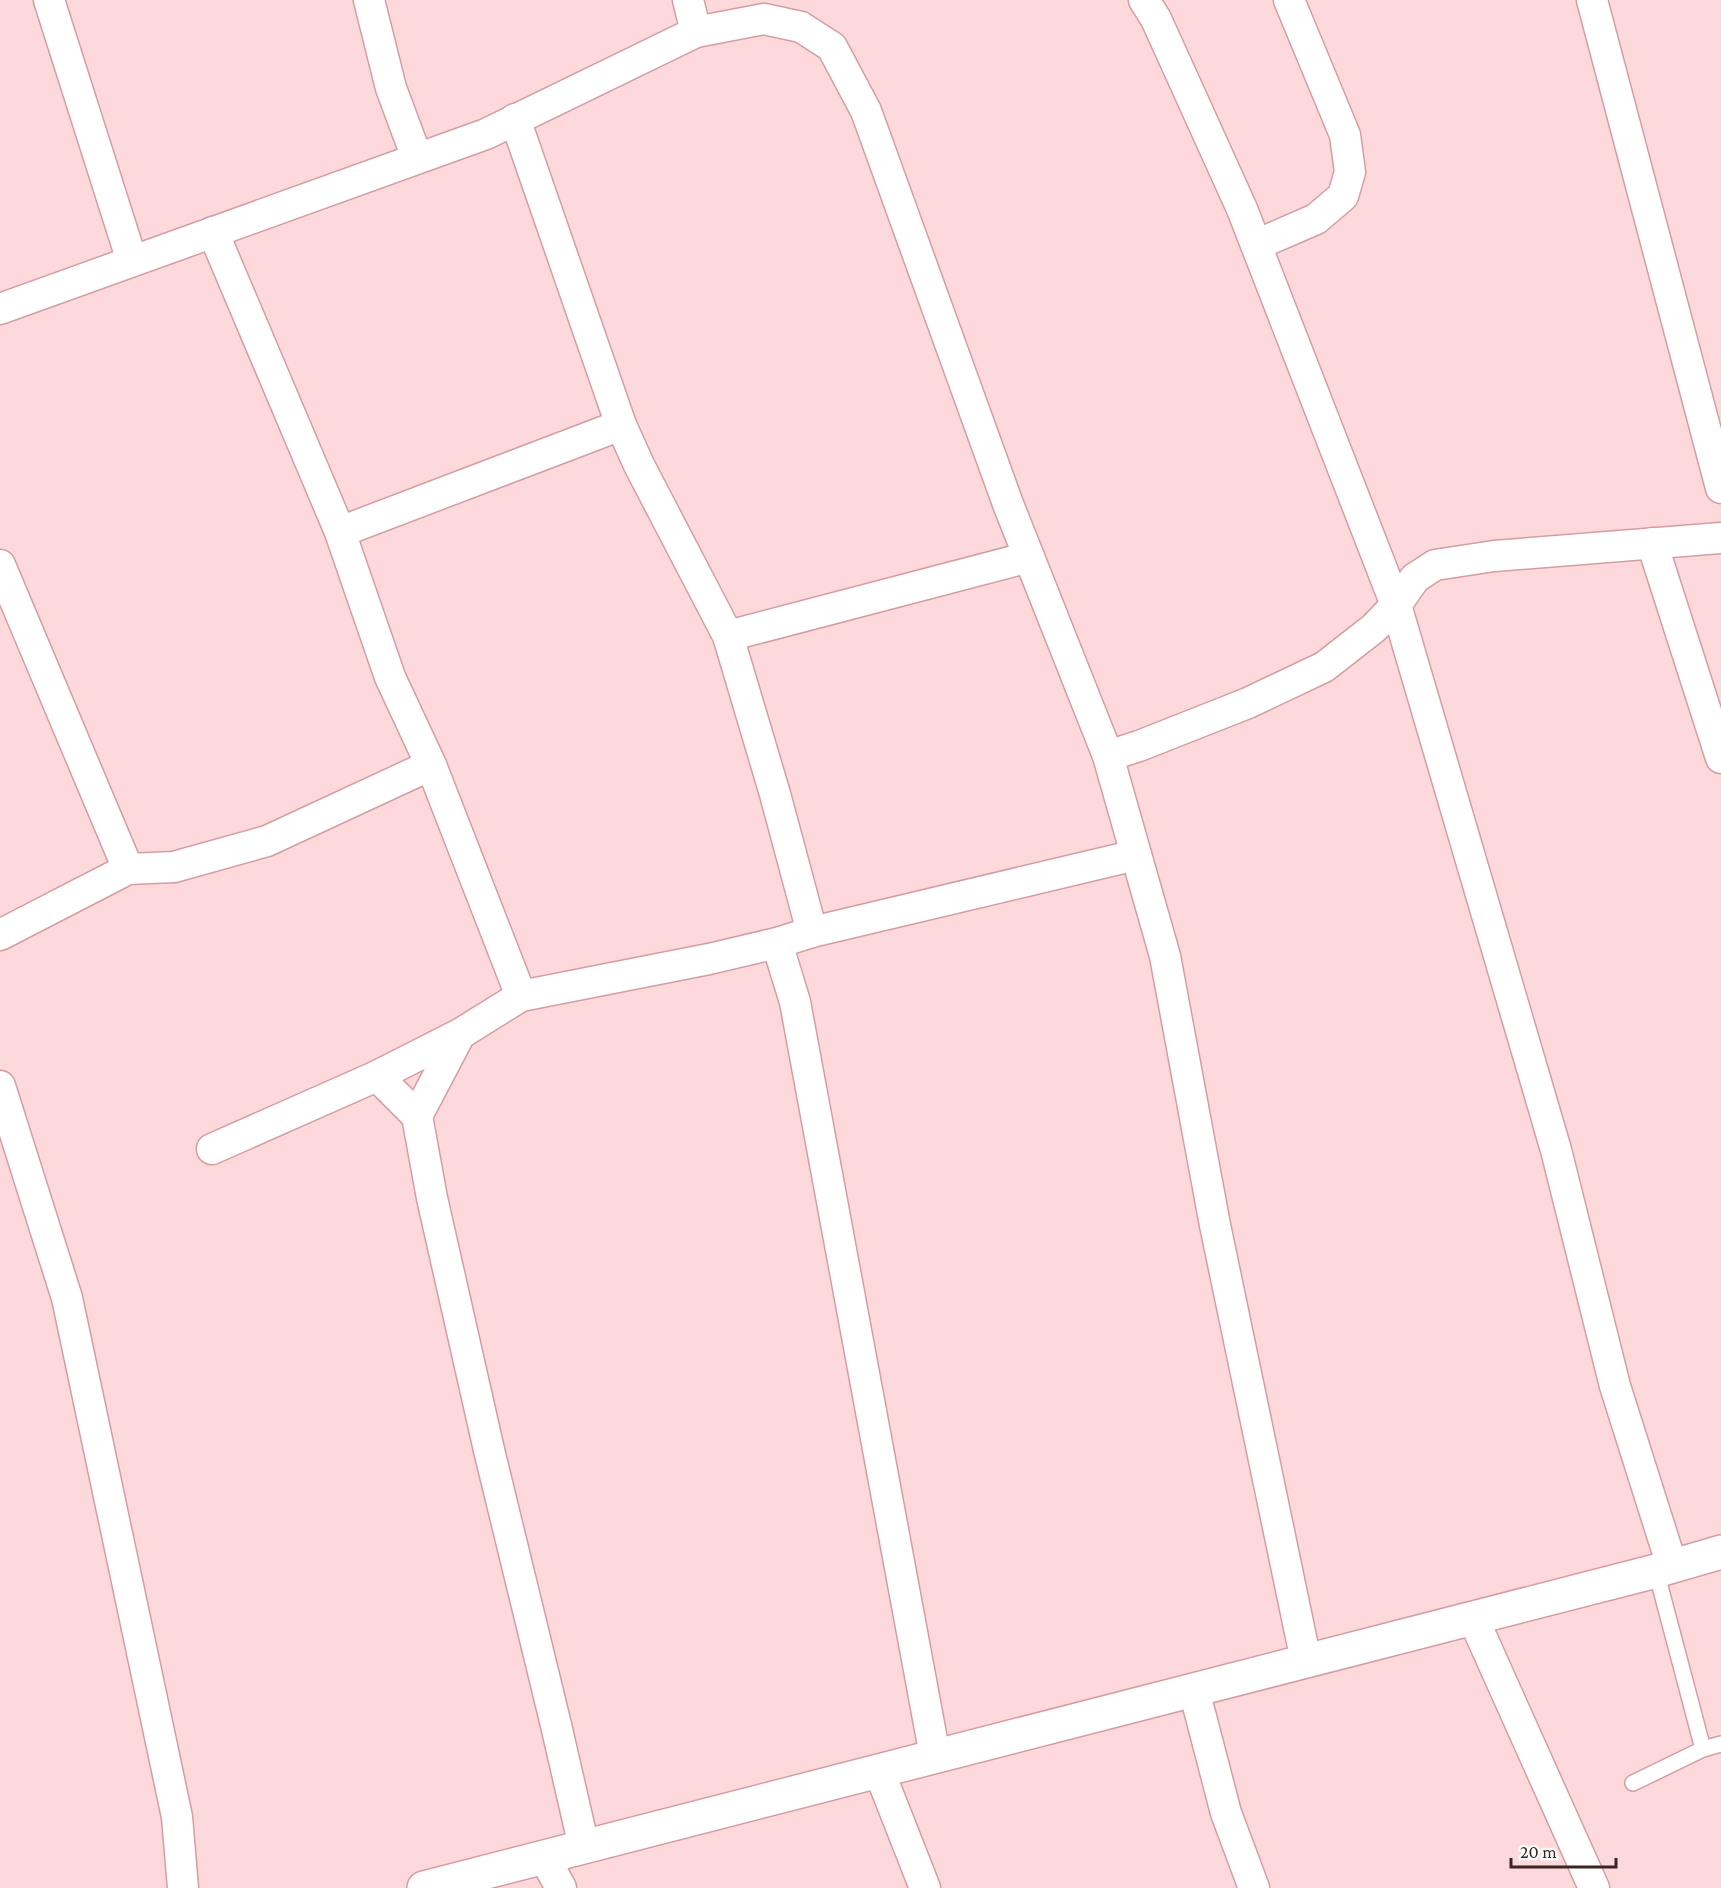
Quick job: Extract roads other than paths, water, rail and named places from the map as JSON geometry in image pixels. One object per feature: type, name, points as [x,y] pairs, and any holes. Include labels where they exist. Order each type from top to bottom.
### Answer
[{"type":"main road","points":[[424,1888],[1721,1552]]},
{"type":"street","points":[[49,0],[132,261]]},
{"type":"street","points":[[369,0],[392,88],[417,158]]},
{"type":"street","points":[[688,0],[696,32]]},
{"type":"street","points":[[1144,0],[1165,40],[1242,209],[1396,606],[1556,1149],[1615,1386],[1664,1568]]},
{"type":"street","points":[[1256,244],[1316,219],[1343,196],[1350,171],[1345,135],[1289,0]]},
{"type":"street","points":[[1592,0],[1721,488]]},
{"type":"street","points":[[0,309],[486,134],[696,32],[765,19],[801,27],[832,47],[866,111],[1029,557],[1108,756],[1165,956],[1215,1225],[1306,1661]]},
{"type":"street","points":[[515,119],[621,425],[639,465],[728,636],[775,794],[812,932]]},
{"type":"street","points":[[213,232],[340,532],[390,677],[431,765],[521,996]]},
{"type":"street","points":[[340,532],[621,425]]},
{"type":"street","points":[[1108,756],[1248,703],[1324,667],[1374,628],[1396,606],[1415,579],[1435,565],[1494,556],[1721,538]]},
{"type":"street","points":[[1652,543],[1721,758]]},
{"type":"street","points":[[728,636],[1029,557]]},
{"type":"street","points":[[0,565],[128,869]]},
{"type":"street","points":[[0,935],[128,869],[174,867],[267,841],[431,765]]},
{"type":"street","points":[[212,1149],[377,1076],[460,1034],[521,996],[709,959],[812,932],[1136,855]]},
{"type":"street","points":[[777,943],[795,1002],[935,1756]]},
{"type":"street","points":[[417,1116],[460,1034]]},
{"type":"street","points":[[377,1076],[417,1116],[432,1198],[486,1438],[584,1847]]},
{"type":"street","points":[[0,1086],[67,1298],[177,1817],[183,1888]]},
{"type":"street","points":[[1473,1618],[1594,1888]]},
{"type":"street","points":[[1194,1690],[1226,1813],[1254,1888]]},
{"type":"street","points":[[879,1771],[925,1888]]},
{"type":"street","points":[[544,1857],[561,1888]]},
{"type":"lane","points":[[1664,1568],[1702,1749]]},
{"type":"lane","points":[[1633,1783],[1702,1749],[1721,1744]]}]
